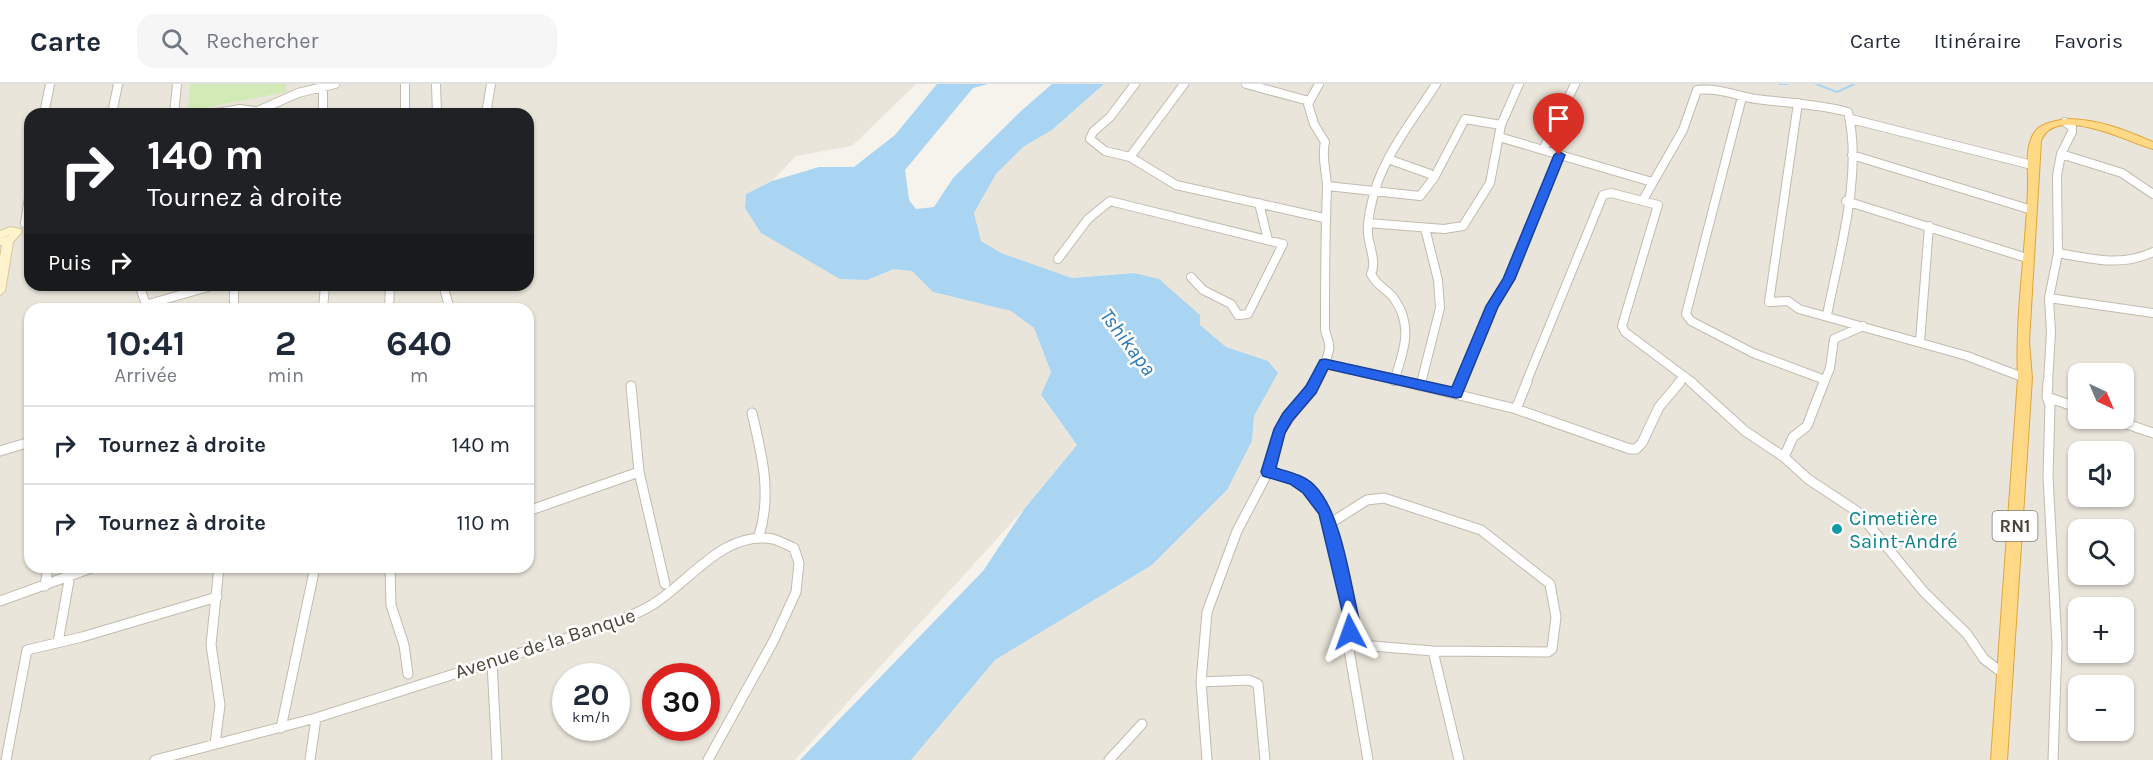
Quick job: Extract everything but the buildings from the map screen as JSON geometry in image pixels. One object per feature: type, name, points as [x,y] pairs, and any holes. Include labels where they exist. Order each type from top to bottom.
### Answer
[{"type":"highway","name":"RN1","points":[[1999,760],[2025,378],[2024,342],[2030,260],[2032,165],[2038,134],[2045,128],[2065,122],[2083,122],[2108,128],[2153,146]]},
{"type":"main road","points":[[0,291],[2,237],[17,234],[14,231]]},
{"type":"street","points":[[45,108],[50,84]]},
{"type":"street","points":[[113,108],[118,84]]},
{"type":"street","points":[[175,108],[177,84]]},
{"type":"street","points":[[298,84],[298,93]]},
{"type":"street","points":[[262,108],[298,93],[332,84]]},
{"type":"street","points":[[405,84],[405,108]]},
{"type":"street","points":[[436,84],[437,108]]},
{"type":"street","points":[[488,108],[491,84]]},
{"type":"street","points":[[1135,84],[1110,117],[1093,132],[1090,139],[1105,150],[1130,157],[1176,185],[1324,218]]},
{"type":"street","points":[[1130,157],[1184,84]]},
{"type":"street","points":[[1246,84],[1309,101]]},
{"type":"street","points":[[1207,760],[1201,682],[1207,612],[1237,531],[1268,472],[1279,433],[1287,417],[1311,389],[1325,364],[1330,348],[1325,330],[1327,306],[1324,218],[1327,186],[1323,150],[1325,142],[1314,124],[1309,101],[1319,84]]},
{"type":"street","points":[[1394,381],[1408,338],[1408,326],[1405,316],[1388,290],[1375,283],[1371,274],[1374,268],[1368,223],[1376,190],[1388,159],[1436,84]]},
{"type":"street","points":[[1368,223],[1455,229],[1463,226],[1490,183],[1501,124],[1519,84]]},
{"type":"street","points":[[1543,150],[1575,84]]},
{"type":"street","points":[[322,87],[323,108]]},
{"type":"street","points":[[1642,200],[1683,130],[1697,90],[1714,88],[1742,97],[1798,103],[1848,112],[1851,119],[1852,155],[1827,315]]},
{"type":"street","points":[[1742,97],[1686,314],[1690,321],[1753,352],[1825,380]]},
{"type":"street","points":[[1798,103],[1769,302],[1788,301],[1799,309],[1977,359],[2025,378]]},
{"type":"street","points":[[1327,186],[1420,196],[1434,178],[1465,119],[1501,124]]},
{"type":"street","points":[[1851,119],[2032,165]]},
{"type":"street","points":[[2053,760],[2057,645],[2048,476],[2050,405],[2047,397],[2051,332],[2049,298],[2058,253],[2057,176],[2061,154],[2072,132],[2072,127],[2065,122]]},
{"type":"street","points":[[1499,137],[1652,182]]},
{"type":"street","points":[[2061,154],[2095,162],[2120,172],[2153,194]]},
{"type":"street","points":[[1456,393],[1492,306],[1509,279],[1559,155]]},
{"type":"street","points":[[1852,155],[2032,210]]},
{"type":"street","points":[[1388,159],[1430,174],[1434,178]]},
{"type":"street","points":[[1516,409],[1604,195],[1611,193],[1642,200],[1658,207],[1622,326],[1625,332],[1745,431],[1784,457],[1808,479],[1858,512],[1924,592],[1967,634],[1984,659],[2005,675]]},
{"type":"street","points":[[1058,259],[1088,219],[1110,201],[1283,244],[1248,314],[1238,315],[1231,304],[1220,300],[1193,283],[1191,277]]},
{"type":"street","points":[[1846,201],[2030,260]]},
{"type":"street","points":[[1259,203],[1268,240]]},
{"type":"street","points":[[14,231],[24,224]]},
{"type":"street","points":[[1920,342],[1929,226]]},
{"type":"street","points":[[1420,386],[1437,326],[1440,283],[1425,228]]},
{"type":"street","points":[[2058,253],[2117,263],[2134,262],[2153,252]]},
{"type":"street","points":[[159,303],[196,291]]},
{"type":"street","points":[[2049,298],[2153,313]]},
{"type":"street","points":[[1784,457],[1793,437],[1807,426],[1830,368],[1834,339],[1863,326]]},
{"type":"street","points":[[1325,364],[1456,393],[1516,409],[1630,449],[1636,449],[1642,443],[1659,407],[1683,378]]},
{"type":"street","points":[[631,386],[639,472],[665,584]]},
{"type":"street","points":[[2047,397],[2068,404]]},
{"type":"street","points":[[708,760],[774,640],[796,592],[799,563],[794,548],[780,540],[759,536],[765,521],[766,481],[752,413]]},
{"type":"street","points":[[2134,427],[2153,433]]},
{"type":"street","points":[[0,451],[24,444]]},
{"type":"street","points":[[534,509],[639,472]]},
{"type":"street","points":[[1268,472],[1295,480],[1308,489],[1326,512],[1352,619],[1348,644],[1368,760]]},
{"type":"street","points":[[1329,524],[1367,500],[1384,498],[1481,530],[1550,584],[1556,617],[1552,649],[1548,652],[1433,651],[1348,644]]},
{"type":"street","name":"Avenue de la Banque","points":[[155,760],[316,718],[639,613],[659,601],[726,548],[742,539],[759,536]]},
{"type":"street","points":[[45,586],[47,573]]},
{"type":"street","points":[[0,601],[76,573]]},
{"type":"street","points":[[215,744],[220,705],[211,645],[219,573]]},
{"type":"street","points":[[281,728],[313,573]]},
{"type":"street","points":[[390,573],[391,605],[404,645],[408,674]]},
{"type":"street","points":[[58,642],[70,575]]},
{"type":"street","points":[[6,760],[27,650],[82,637],[217,597]]},
{"type":"street","points":[[1433,651],[1458,760]]},
{"type":"street","points":[[492,662],[497,760]]},
{"type":"street","points":[[1201,682],[1249,680],[1258,684],[1265,760]]},
{"type":"street","points":[[310,760],[316,718]]},
{"type":"street","points":[[1109,760],[1116,750],[1136,735],[1142,724]]},
{"type":"shaded area","points":[[0,84],[916,84],[852,146],[796,156],[772,181],[746,194],[867,280],[894,269],[913,271],[933,292],[1011,311],[1034,328],[1051,372],[1041,396],[1077,445],[1025,508],[795,760],[0,760]]},
{"type":"shaded area","points":[[1104,84],[2153,84],[2153,760],[911,760],[995,660],[1152,565],[1227,490],[1252,441],[1254,416],[1277,374],[1267,361],[1226,347],[1134,273],[1072,278],[1001,253],[981,241],[974,213],[996,174],[1023,147],[1052,130]]},
{"type":"green space","points":[[190,84],[286,84],[286,92],[203,108],[188,108]]},
{"type":"water","name":"Tshikapa","points":[[937,84],[988,84],[973,88],[905,170],[909,200],[916,209],[934,207],[953,178],[1052,84],[1104,84],[1052,130],[1023,147],[996,174],[974,213],[981,241],[1001,253],[1072,278],[1134,273],[1159,279],[1200,315],[1200,325],[1226,347],[1268,361],[1278,373],[1254,416],[1252,441],[1227,490],[1152,565],[995,660],[911,760],[800,760],[983,571],[1025,508],[1077,445],[1041,395],[1051,372],[1034,328],[1011,311],[933,292],[912,271],[894,269],[867,280],[840,279],[761,233],[745,208],[746,194],[772,181],[819,167],[854,167],[895,135]]},
{"type":"waterway","points":[[1779,84],[1787,84]]},
{"type":"waterway","points":[[1816,84],[1837,92],[1854,84]]},
{"type":"place","name":"Cimetière Saint-André","points":[[1837,529]]},
{"type":"route","points":[[1350,632],[1352,619],[1326,512],[1315,496],[1295,480],[1268,472],[1279,433],[1287,417],[1311,389],[1325,364],[1456,393],[1492,306],[1509,279],[1559,155]]}]
